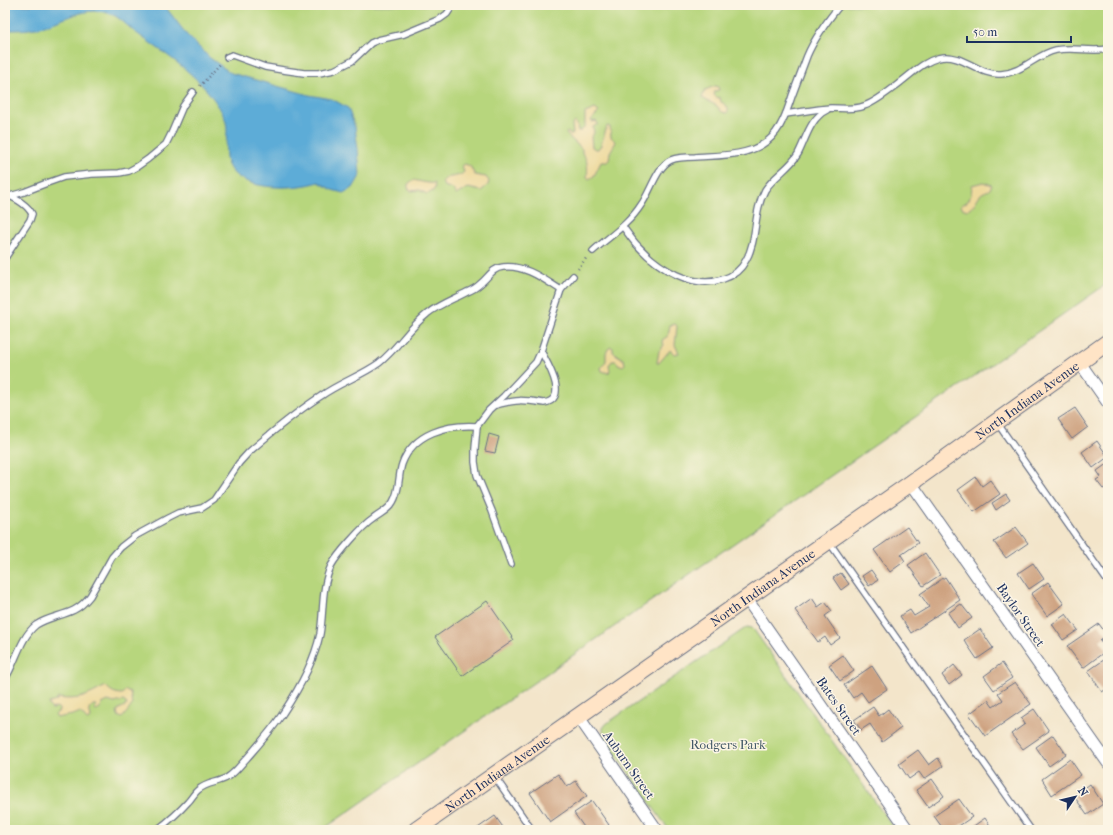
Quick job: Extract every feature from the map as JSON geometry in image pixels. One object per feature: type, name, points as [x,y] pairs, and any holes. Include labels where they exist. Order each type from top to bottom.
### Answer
[{"type":"main road","name":"North Indiana Avenue","points":[[416,830],[911,483],[1108,342]]},
{"type":"street","points":[[1080,362],[1108,403]]},
{"type":"street","name":"Baylor Street","points":[[911,483],[1108,764]]},
{"type":"street","name":"Bates Street","points":[[746,598],[908,830]]},
{"type":"street","name":"Auburn Street","points":[[578,716],[657,830]]},
{"type":"lane","points":[[227,57],[232,55],[265,67],[304,73],[319,73],[334,70],[352,61],[371,43],[404,34],[440,19],[447,14],[453,5]]},
{"type":"lane","points":[[593,251],[623,227],[642,205],[666,163],[672,159],[747,152],[759,147],[776,133],[786,114],[808,55],[824,26],[840,5]]},
{"type":"lane","points":[[786,114],[831,108],[863,107],[870,104],[926,62],[937,58],[955,58],[988,72],[1001,74],[1019,69],[1055,50],[1108,49]]},
{"type":"lane","points":[[7,195],[24,192],[64,177],[129,171],[148,159],[166,144],[183,106],[193,92]]},
{"type":"lane","points":[[623,227],[638,246],[650,257],[681,277],[692,281],[705,283],[730,277],[740,269],[750,252],[761,199],[766,189],[797,156],[815,119],[820,113],[831,108]]},
{"type":"lane","points":[[5,258],[30,220],[32,214],[29,209],[7,195]]},
{"type":"lane","points":[[5,679],[32,629],[46,620],[74,610],[86,600],[90,596],[112,557],[121,547],[135,536],[168,518],[202,508],[214,500],[239,463],[249,452],[320,396],[378,364],[427,313],[473,289],[492,271],[505,266],[534,273],[561,290]]},
{"type":"lane","points":[[511,564],[477,475],[475,449],[477,426],[483,416],[530,369],[541,351],[561,290],[573,276]]},
{"type":"lane","points":[[494,405],[512,400],[544,403],[554,398],[557,386],[541,351]]},
{"type":"lane","points":[[996,422],[1108,582]]},
{"type":"lane","points":[[157,830],[171,820],[197,791],[205,785],[227,778],[236,770],[261,743],[277,722],[303,680],[316,649],[320,634],[324,585],[332,564],[363,527],[372,519],[389,509],[396,494],[402,463],[415,444],[425,436],[436,431],[456,427],[477,426]]},
{"type":"lane","points":[[828,541],[1031,830]]},
{"type":"lane","points":[[494,775],[532,830]]},
{"type":"path","points":[[193,92],[227,57]]},
{"type":"path","points":[[573,276],[593,251]]},
{"type":"green space","points":[[5,5],[1108,5],[1108,283],[322,830],[5,830]]},
{"type":"green space","name":"Rodgers Park","points":[[747,627],[754,630],[895,830],[669,830],[603,737],[603,728],[606,724]]},
{"type":"sand","points":[[715,86],[718,87],[719,90],[715,91],[714,95],[720,98],[721,102],[727,107],[727,113],[722,112],[717,106],[702,98],[705,90]]},
{"type":"sand","points":[[595,109],[599,112],[591,120],[592,122],[596,121],[598,124],[593,127],[594,133],[591,137],[592,147],[598,149],[601,145],[607,126],[610,127],[611,137],[616,142],[610,152],[609,160],[607,162],[601,162],[594,176],[589,179],[587,177],[586,161],[582,153],[582,149],[566,134],[567,132],[573,134],[572,125],[575,122],[577,124],[578,131],[581,131],[585,126],[585,113]]},
{"type":"sand","points":[[465,164],[470,166],[475,175],[486,177],[489,181],[488,185],[481,191],[468,188],[456,195],[453,189],[444,186],[442,182],[446,178],[462,174],[464,172],[462,166]]},
{"type":"sand","points":[[413,180],[434,183],[435,188],[427,194],[419,190],[411,191],[408,188],[408,184]]},
{"type":"sand","points":[[983,182],[992,185],[990,189],[981,194],[970,208],[967,210],[962,208],[961,205],[970,197],[972,185]]},
{"type":"sand","points":[[675,324],[677,326],[675,345],[679,353],[674,354],[670,350],[659,363],[657,363],[659,351],[664,345],[662,340],[668,336],[670,325]]},
{"type":"sand","points":[[611,347],[613,348],[613,352],[624,360],[625,364],[623,366],[618,364],[616,361],[612,361],[609,365],[610,371],[608,373],[602,371],[601,368],[606,361],[606,353]]},
{"type":"sand","points":[[106,686],[111,691],[117,693],[122,694],[126,690],[130,692],[132,705],[122,718],[118,716],[117,712],[119,709],[127,705],[123,701],[114,703],[108,701],[102,704],[100,709],[96,711],[96,705],[93,705],[89,709],[91,718],[87,720],[80,712],[57,718],[55,715],[59,709],[57,707],[52,709],[49,706],[49,703],[56,701],[58,698],[72,699],[83,697]]},
{"type":"water","points":[[5,5],[164,5],[187,35],[210,58],[231,73],[309,95],[332,99],[348,108],[355,127],[360,176],[353,188],[343,193],[332,190],[319,182],[295,187],[280,187],[251,183],[239,178],[230,169],[226,158],[227,125],[223,114],[215,101],[184,68],[135,32],[119,18],[108,13],[89,11],[44,26],[24,30],[5,30]]},
{"type":"building","points":[[1075,408],[1088,427],[1072,439],[1058,419]]},
{"type":"building","points":[[489,434],[499,437],[495,453],[485,451]]},
{"type":"building","points":[[1097,441],[1108,457],[1093,468],[1082,452]]},
{"type":"building","points":[[1108,463],[1108,486],[1103,489],[1096,480],[1101,477],[1097,471]]},
{"type":"building","points":[[976,477],[982,486],[990,480],[1000,494],[974,512],[958,490]]},
{"type":"building","points":[[1006,494],[1010,500],[996,510],[992,503]]},
{"type":"building","points":[[907,527],[918,543],[901,555],[905,561],[890,572],[874,550]]},
{"type":"building","points":[[1016,527],[1028,543],[1006,558],[994,542]]},
{"type":"building","points":[[925,553],[940,575],[923,586],[908,565]]},
{"type":"building","points":[[1033,563],[1044,579],[1029,589],[1018,573]]},
{"type":"building","points":[[871,570],[878,580],[869,586],[862,576]]},
{"type":"building","points":[[841,573],[849,584],[841,590],[833,578]]},
{"type":"building","points":[[945,577],[960,600],[911,633],[900,616],[910,610],[914,616],[929,607],[920,594]]},
{"type":"building","points":[[1048,582],[1064,604],[1047,616],[1031,594]]},
{"type":"building","points":[[812,598],[818,607],[825,602],[832,611],[825,616],[840,638],[830,645],[825,637],[818,642],[795,610]]},
{"type":"building","points":[[487,601],[514,640],[462,676],[435,637]]},
{"type":"building","points":[[961,604],[972,618],[958,628],[948,613]]},
{"type":"building","points":[[1066,614],[1078,630],[1063,640],[1052,624]]},
{"type":"building","points":[[1099,624],[1107,635],[1100,640],[1107,650],[1083,668],[1067,646]]},
{"type":"building","points":[[980,629],[993,648],[977,659],[964,640]]},
{"type":"building","points":[[843,655],[854,671],[840,681],[829,665]]},
{"type":"building","points":[[1108,657],[1108,688],[1102,692],[1088,671]]},
{"type":"building","points":[[1002,663],[1012,678],[994,690],[984,676]]},
{"type":"building","points":[[954,665],[962,675],[949,685],[942,675]]},
{"type":"building","points":[[872,666],[887,689],[868,702],[861,692],[853,698],[844,685]]},
{"type":"building","points":[[1015,682],[1031,704],[985,736],[969,714],[988,700],[993,707],[1003,700],[998,693]]},
{"type":"building","points":[[873,707],[879,716],[888,709],[901,728],[882,742],[870,724],[861,730],[854,720]]},
{"type":"building","points":[[1034,709],[1049,731],[1023,749],[1011,734],[1025,724],[1021,718]]},
{"type":"building","points":[[1053,735],[1066,754],[1049,766],[1036,747]]},
{"type":"building","points":[[918,750],[929,765],[938,758],[943,766],[924,779],[919,772],[909,779],[899,764]]},
{"type":"building","points":[[1070,759],[1081,775],[1052,795],[1042,779]]},
{"type":"building","points":[[558,774],[567,787],[576,781],[587,796],[550,822],[530,793]]},
{"type":"building","points":[[932,779],[944,796],[928,807],[916,790]]},
{"type":"building","points":[[1090,784],[1103,804],[1087,815],[1074,796]]},
{"type":"building","points":[[959,799],[972,817],[953,830],[944,830],[934,816]]},
{"type":"building","points":[[592,801],[609,825],[602,830],[586,830],[574,813]]},
{"type":"building","points":[[495,816],[505,830],[475,830]]},
{"type":"building","points":[[985,818],[993,830],[968,830]]}]
